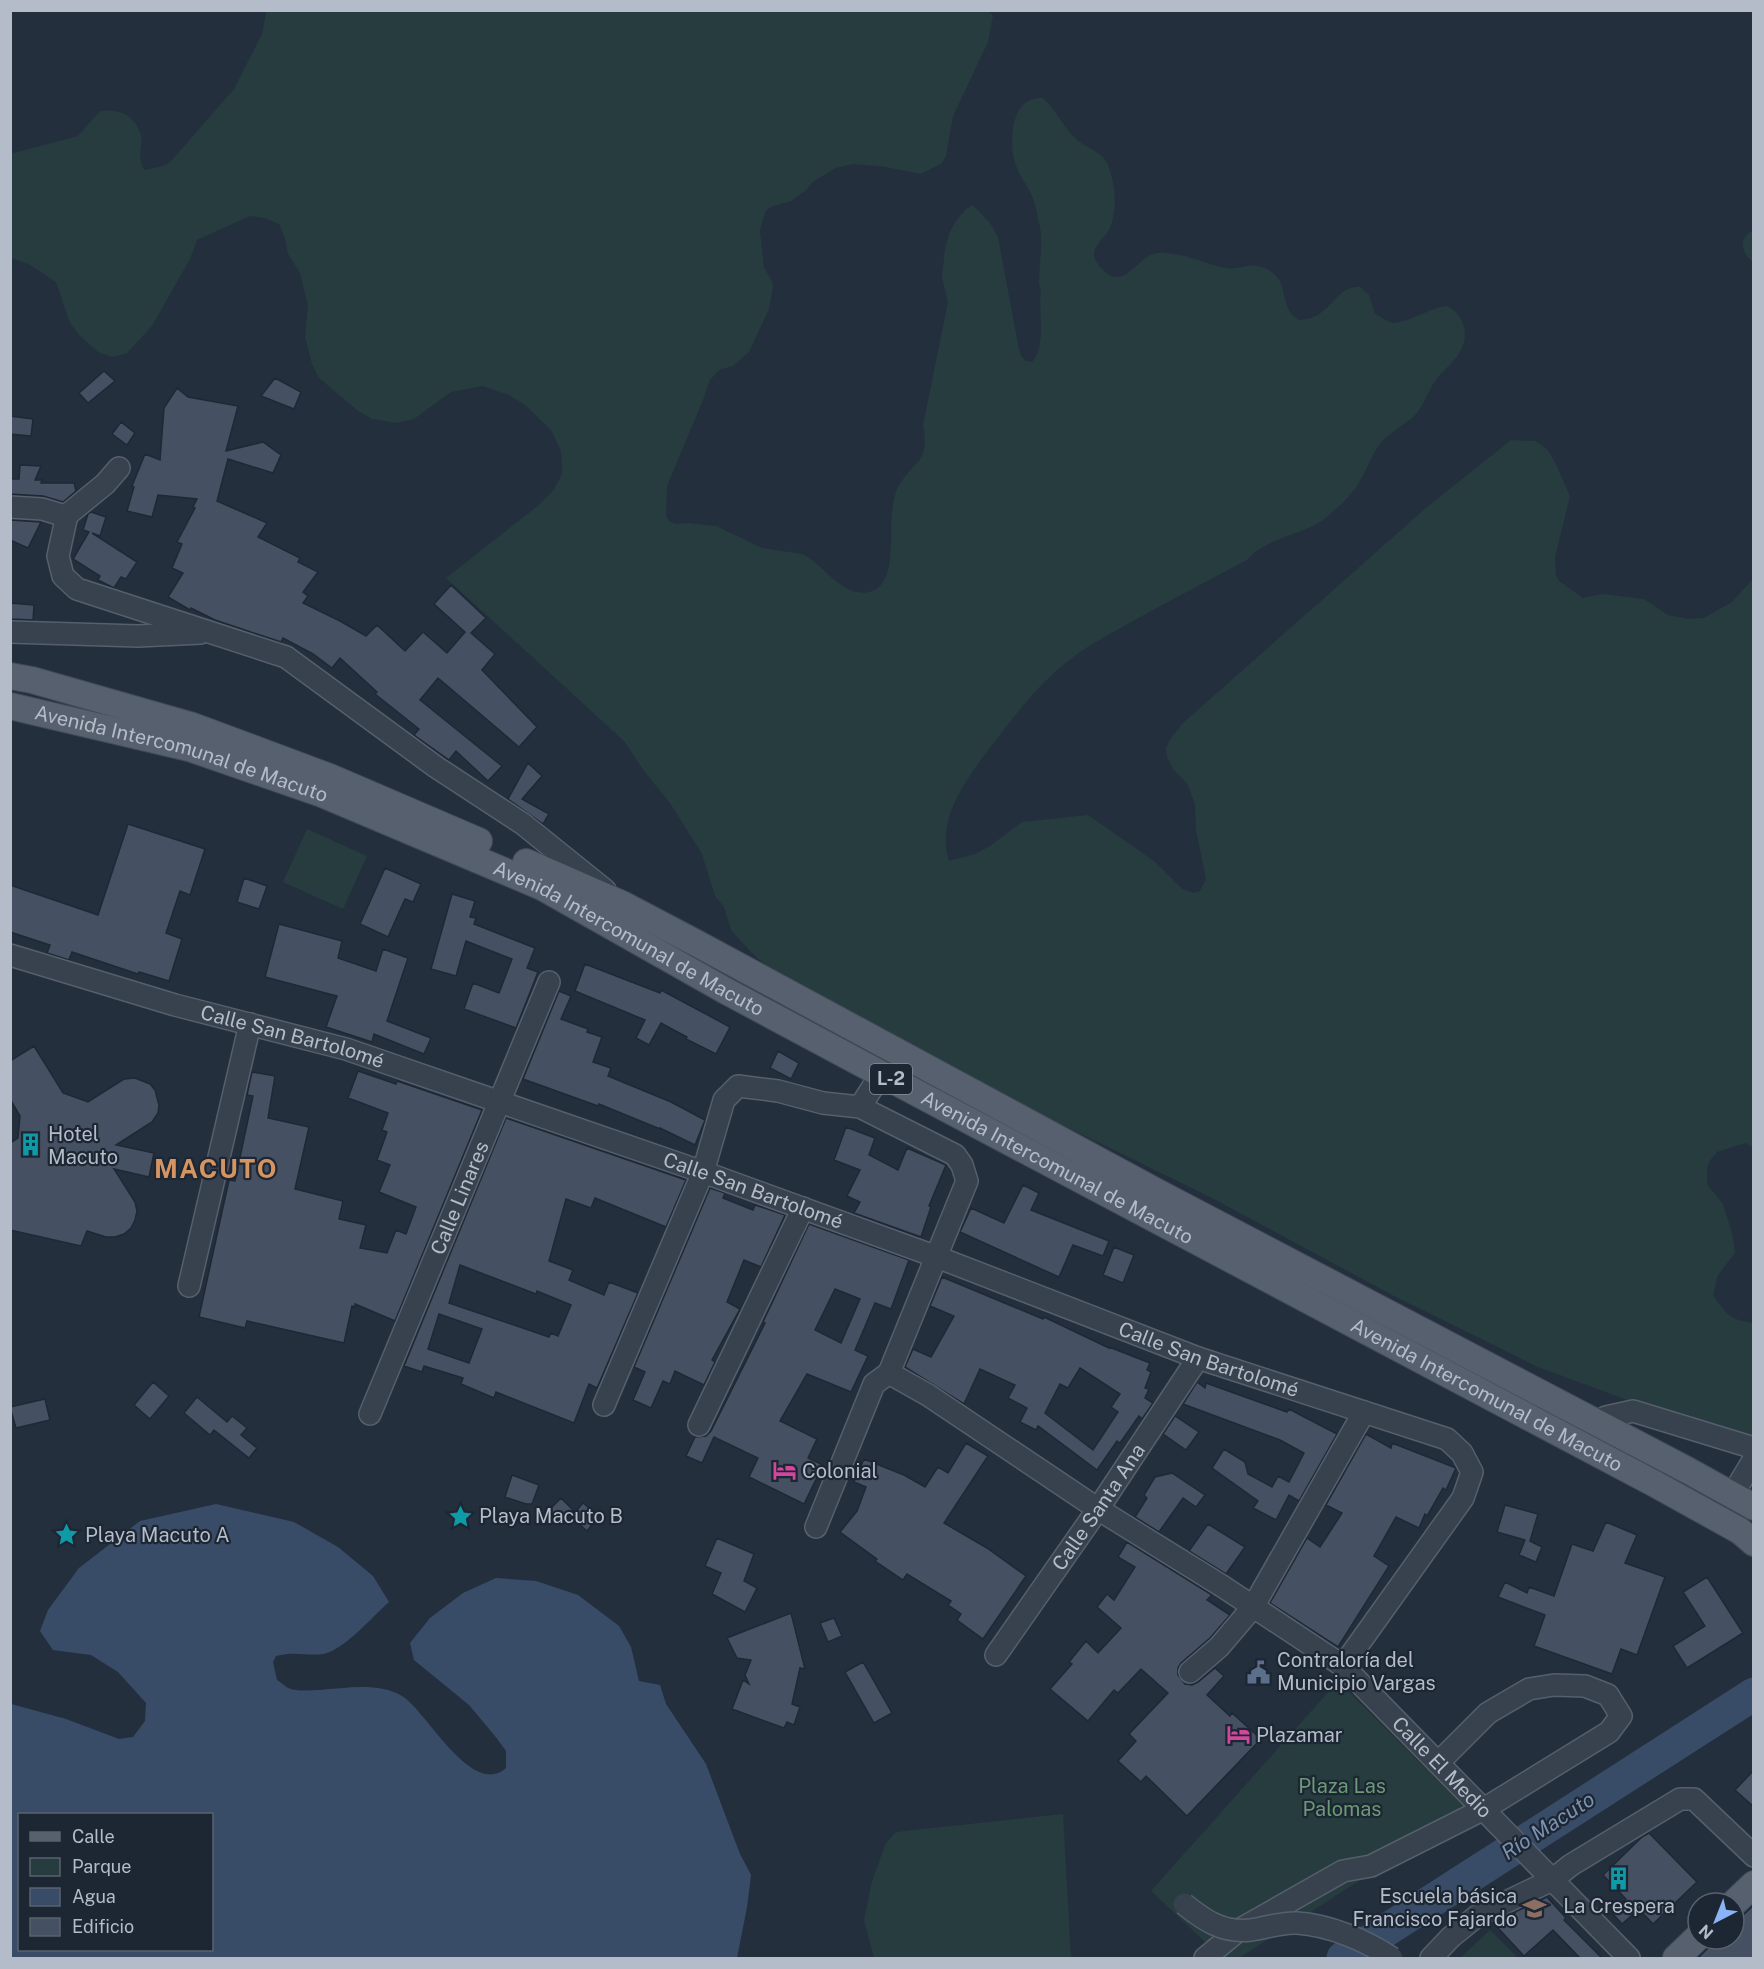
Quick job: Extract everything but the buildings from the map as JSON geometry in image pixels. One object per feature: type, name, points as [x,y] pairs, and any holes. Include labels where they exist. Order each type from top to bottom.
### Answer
[{"type":"main road","name":"Avenida Intercomunal de Macuto","points":[[10,676],[32,680],[194,726],[330,777],[622,904],[1159,1193],[1743,1501]]},
{"type":"main road","name":"Avenida Intercomunal de Macuto","points":[[10,706],[189,748],[333,798],[542,887],[726,991],[1655,1484],[1740,1531],[1754,1543]]},
{"type":"street","points":[[119,468],[105,484],[67,515],[58,556],[63,576],[77,589],[286,657],[436,767],[523,824],[622,904]]},
{"type":"street","points":[[10,507],[42,509],[67,515]]},
{"type":"street","points":[[10,632],[138,636],[213,632]]},
{"type":"street","name":"Calle San Bartolomé","points":[[10,955],[175,1005],[346,1049],[803,1208],[1198,1358],[1447,1439],[1462,1453],[1472,1472],[1463,1498],[1343,1666]]},
{"type":"street","name":"Calle Linares","points":[[370,1414],[549,982]]},
{"type":"street","points":[[189,1286],[250,1024]]},
{"type":"street","points":[[860,1107],[881,1074]]},
{"type":"street","points":[[604,1405],[703,1172],[724,1100],[738,1086],[778,1091],[823,1103],[860,1107],[955,1155],[962,1165],[967,1181],[889,1373],[874,1384],[816,1527]]},
{"type":"street","points":[[699,1425],[803,1208]]},
{"type":"street","name":"Calle Santa Ana","points":[[996,1655],[1098,1509],[1198,1358]]},
{"type":"street","name":"Calle El Medio","points":[[889,1373],[928,1395],[1098,1509],[1343,1666],[1629,1959]]},
{"type":"street","points":[[1596,1422],[1606,1417],[1634,1411],[1754,1448]]},
{"type":"street","points":[[1190,1672],[1219,1647],[1253,1607],[1364,1412]]},
{"type":"street","points":[[1743,1501],[1754,1459]]},
{"type":"street","points":[[1205,1959],[1239,1930],[1343,1871],[1371,1866],[1489,1815],[1609,1732],[1621,1716],[1608,1695],[1585,1686],[1554,1685],[1529,1689],[1488,1713],[1438,1762]]},
{"type":"street","points":[[1431,1959],[1451,1937],[1477,1916],[1547,1874],[1571,1865],[1680,1799],[1694,1799],[1754,1856]]},
{"type":"street","points":[[1184,1904],[1203,1920],[1223,1929],[1251,1930],[1294,1923],[1318,1925],[1344,1934],[1392,1959]]},
{"type":"green space","points":[[268,11],[988,11],[993,15],[988,42],[953,116],[946,156],[942,163],[921,174],[886,167],[853,164],[836,168],[814,181],[791,201],[770,207],[765,212],[760,231],[764,268],[773,286],[769,309],[749,352],[733,366],[719,370],[710,380],[667,486],[666,516],[669,521],[675,524],[716,526],[762,548],[802,554],[850,590],[869,592],[878,588],[888,570],[892,513],[896,493],[901,482],[921,457],[925,445],[923,425],[948,302],[942,277],[945,249],[955,222],[966,209],[973,205],[990,223],[998,237],[1021,356],[1026,361],[1032,362],[1037,355],[1041,338],[1040,229],[1033,199],[1015,164],[1012,139],[1019,110],[1033,99],[1043,98],[1074,137],[1102,156],[1108,165],[1114,188],[1114,212],[1110,228],[1096,246],[1094,257],[1103,270],[1111,276],[1119,277],[1126,274],[1147,257],[1164,253],[1185,256],[1226,268],[1253,266],[1268,270],[1280,282],[1289,310],[1299,320],[1320,314],[1340,294],[1352,287],[1360,287],[1369,295],[1375,314],[1392,323],[1447,306],[1458,314],[1465,332],[1460,352],[1436,380],[1416,414],[1380,444],[1364,474],[1344,502],[1318,523],[1266,545],[1247,560],[1095,643],[1068,661],[1033,694],[983,757],[959,793],[946,833],[949,861],[975,854],[990,846],[1022,822],[1088,815],[1154,861],[1182,889],[1194,893],[1200,891],[1206,879],[1196,830],[1195,805],[1188,785],[1173,769],[1167,757],[1166,748],[1169,741],[1182,724],[1427,507],[1511,440],[1535,441],[1547,449],[1555,462],[1570,496],[1555,557],[1556,575],[1559,581],[1583,598],[1602,594],[1644,599],[1668,615],[1688,619],[1704,618],[1732,602],[1753,579],[1753,1148],[1745,1143],[1717,1152],[1709,1162],[1707,1184],[1723,1204],[1732,1233],[1735,1253],[1718,1275],[1713,1295],[1729,1315],[1753,1323],[1753,1438],[1681,1420],[1538,1367],[1394,1296],[1212,1198],[854,1023],[780,979],[731,930],[724,907],[715,896],[702,854],[670,803],[644,771],[624,741],[446,578],[539,505],[554,489],[562,474],[562,467],[561,451],[551,430],[524,404],[509,395],[483,386],[451,392],[414,419],[397,423],[372,419],[358,411],[319,378],[312,364],[305,337],[308,306],[300,273],[288,254],[279,224],[265,218],[250,216],[197,240],[190,259],[152,326],[127,353],[112,357],[98,352],[80,336],[70,323],[56,282],[29,264],[11,258],[10,154],[78,136],[100,111],[107,110],[126,115],[139,129],[141,162],[145,170],[166,165],[234,89],[262,34]]},
{"type":"green space","points":[[1753,230],[1753,262],[1744,250],[1743,241]]},
{"type":"green space","points":[[307,829],[367,856],[343,909],[283,882]]},
{"type":"green space","name":"Plaza Las Palomas","points":[[1338,1681],[1468,1811],[1239,1958],[1222,1958],[1151,1891]]},
{"type":"green space","points":[[1063,1814],[1071,1958],[874,1958],[864,1920],[872,1881],[886,1843],[896,1832]]},
{"type":"green space","points":[[1490,1930],[1517,1957],[1460,1958]]},
{"type":"water","points":[[216,1504],[294,1522],[338,1547],[373,1576],[389,1602],[340,1647],[323,1654],[276,1656],[273,1662],[277,1680],[288,1688],[296,1690],[373,1687],[393,1692],[412,1704],[464,1762],[479,1772],[493,1774],[506,1768],[506,1751],[469,1705],[414,1660],[410,1643],[430,1618],[463,1593],[496,1578],[536,1581],[578,1595],[619,1626],[631,1647],[639,1681],[660,1685],[666,1704],[706,1764],[740,1854],[751,1875],[737,1958],[11,1958],[11,1704],[66,1719],[119,1739],[133,1737],[145,1721],[146,1703],[118,1672],[91,1655],[53,1650],[40,1631],[48,1610],[79,1568],[140,1521]]},
{"type":"waterway","name":"Río Macuto","points":[[1343,1958],[1754,1694]]},
{"type":"place","name":"Hotel Macuto","points":[[30,1145]]},
{"type":"place","name":"Colonial","points":[[784,1471]]},
{"type":"place","name":"Playa Macuto B","points":[[461,1516]]},
{"type":"place","name":"Playa Macuto A","points":[[67,1535]]},
{"type":"place","name":"Contraloría del Municipio Vargas","points":[[1259,1672]]},
{"type":"place","name":"Plazamar","points":[[1238,1735]]},
{"type":"place","name":"La Crespera","points":[[1619,1878]]},
{"type":"place","name":"Escuela básica Francisco Fajardo","points":[[1535,1908]]},
{"type":"district","name":"MACUTO","points":[[216,1169]]}]
